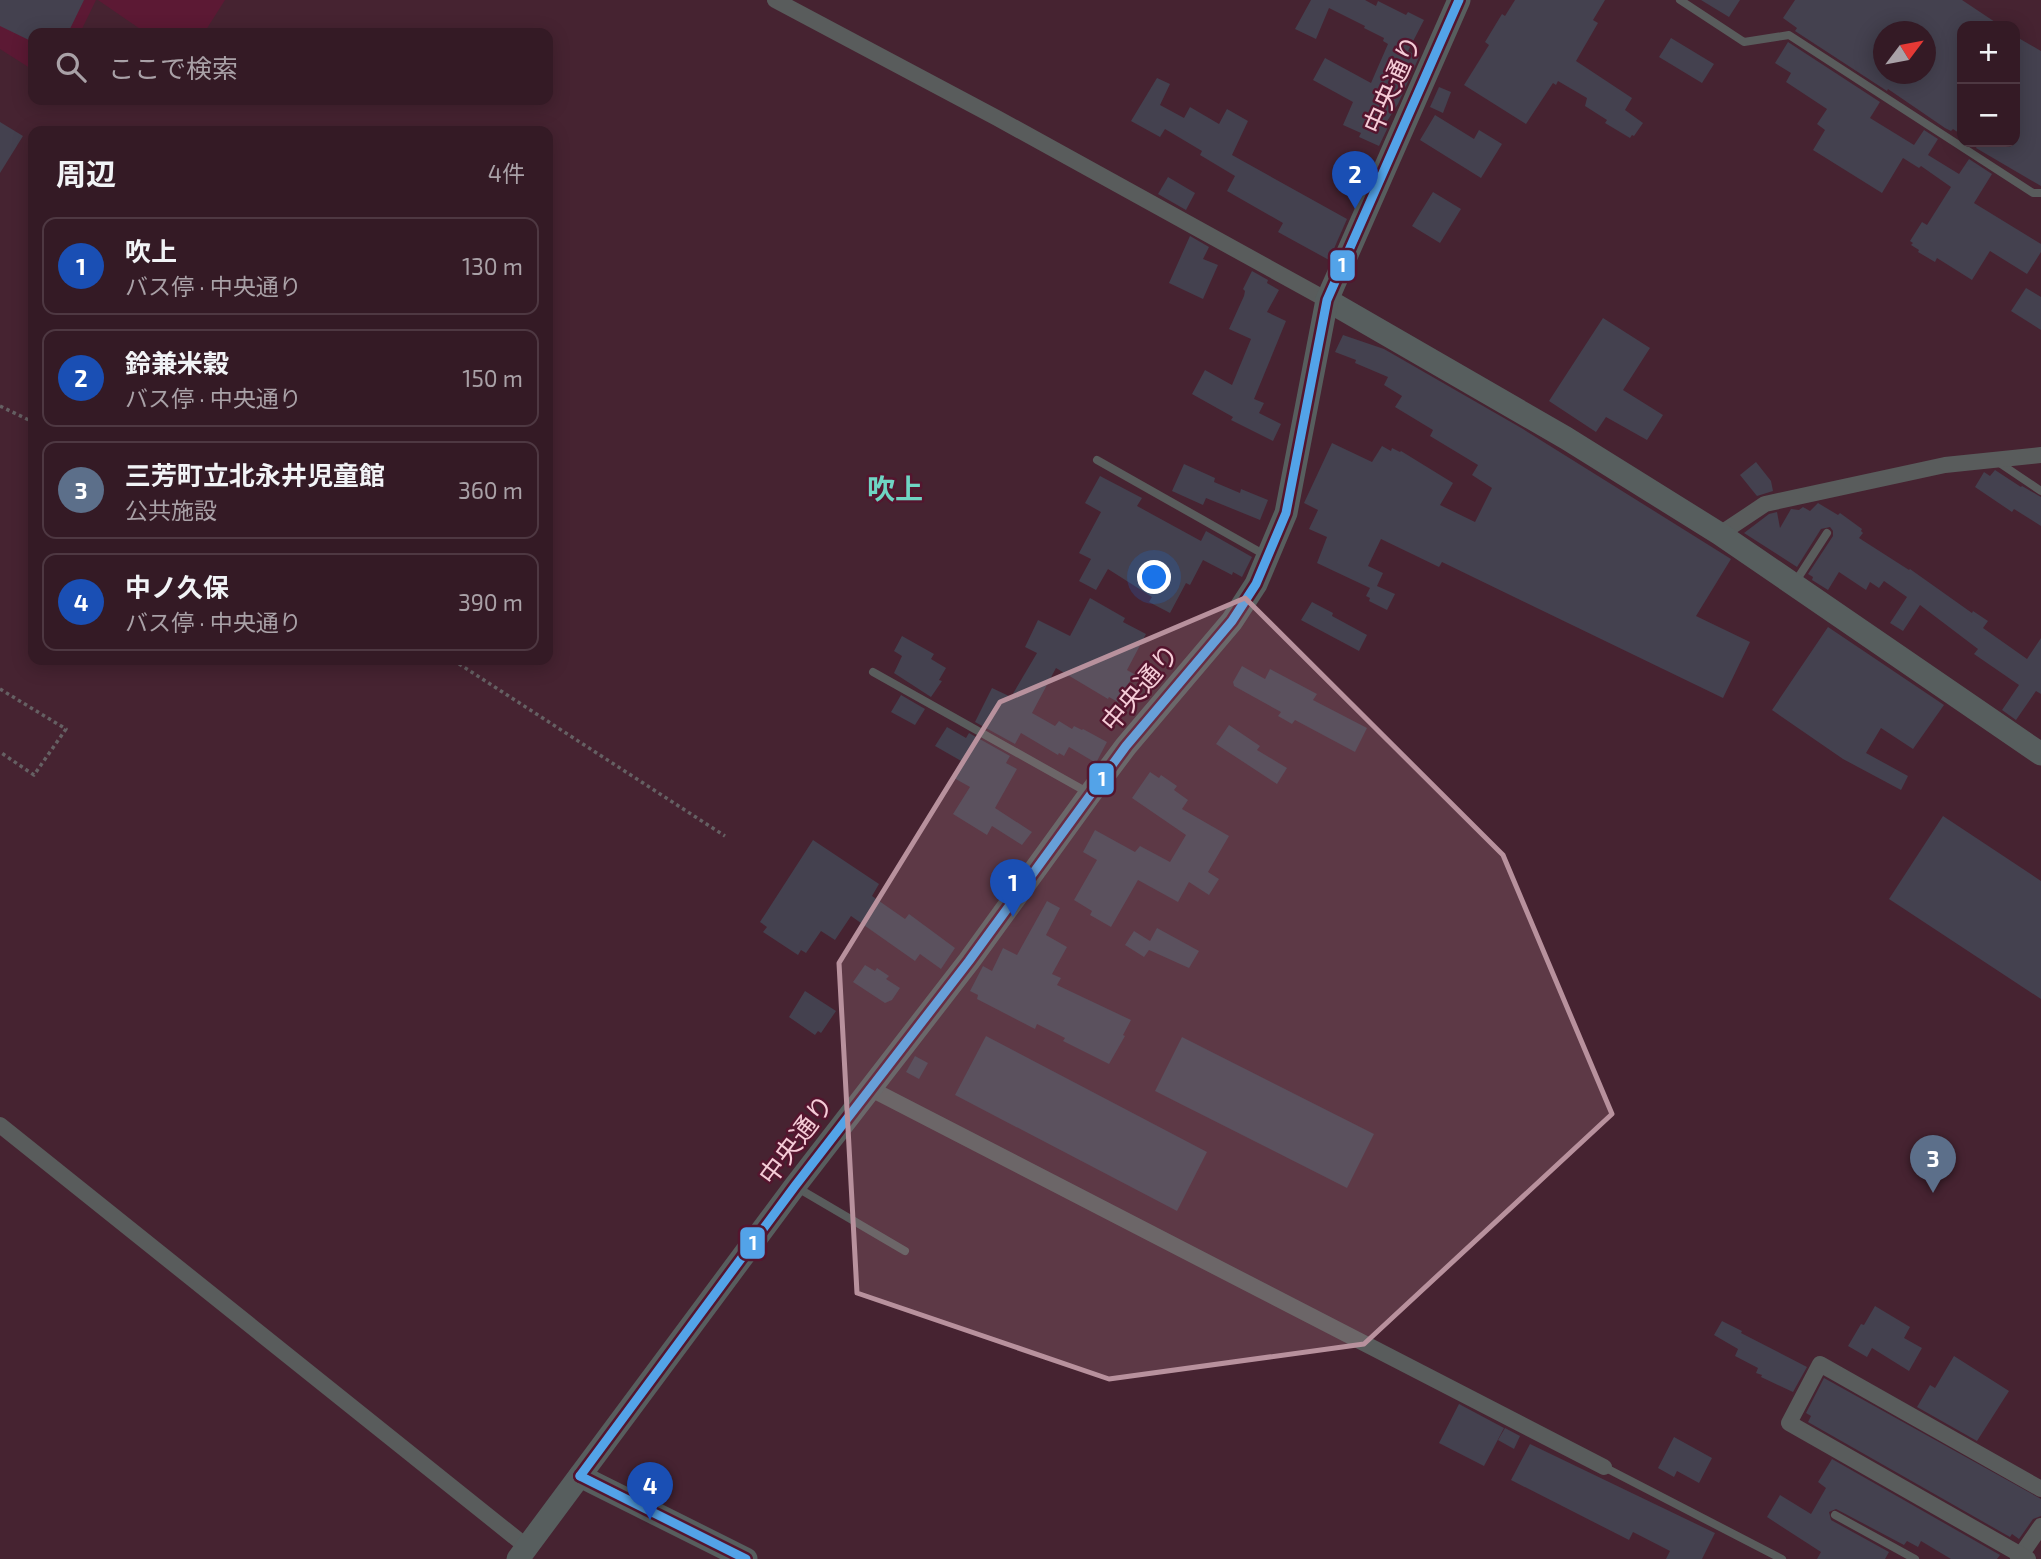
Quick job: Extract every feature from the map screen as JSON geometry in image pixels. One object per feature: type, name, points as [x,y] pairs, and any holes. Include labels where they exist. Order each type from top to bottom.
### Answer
[{"type":"street","points":[[775,0],[997,118],[1327,300],[1566,438],[1720,534],[2041,754]]},
{"type":"street","name":"中央通り","points":[[522,1553],[794,1186],[969,961],[1126,746],[1232,621],[1256,584],[1286,513],[1327,300],[1458,0]]},
{"type":"street","points":[[1720,534],[1765,504],[1945,465],[2041,455]]},
{"type":"street","points":[[869,1088],[1604,1467]]},
{"type":"street","points":[[0,1125],[522,1553]]},
{"type":"street","points":[[2041,1489],[1820,1364],[1789,1423],[2023,1558],[2041,1526]]},
{"type":"street","points":[[580,1476],[746,1559]]},
{"type":"lane","points":[[1680,0],[1744,42],[1789,35],[2033,193],[2041,193]]},
{"type":"lane","points":[[1097,460],[1268,557]]},
{"type":"lane","points":[[1996,460],[2041,491]]},
{"type":"lane","points":[[1794,585],[1826,533]]},
{"type":"lane","points":[[873,672],[1090,794]]},
{"type":"lane","points":[[794,1186],[905,1251]]},
{"type":"lane","points":[[1604,1467],[1782,1559]]},
{"type":"lane","points":[[1835,1515],[1915,1559]]},
{"type":"path","points":[[0,406],[28,420]]},
{"type":"path","points":[[461,665],[725,836]]},
{"type":"path","points":[[0,689],[66,729],[34,775],[0,752]]},
{"type":"highlighted area","points":[[1245,598],[1503,855],[1612,1114],[1364,1344],[1109,1379],[857,1293],[839,963],[1000,702]]},
{"type":"shaded area","points":[[0,0],[96,0],[82,28],[28,28],[28,67],[0,49]]},
{"type":"shaded area","points":[[98,0],[225,0],[207,28],[139,28]]},
{"type":"building","points":[[0,0],[84,0],[70,28],[28,28],[28,40],[0,26]]},
{"type":"building","points":[[1311,0],[1365,0],[1376,6],[1378,1],[1406,15],[1408,12],[1424,20],[1408,51],[1419,57],[1398,104],[1384,126],[1388,127],[1379,146],[1359,137],[1361,133],[1343,125],[1353,102],[1313,80],[1325,58],[1371,83],[1388,44],[1383,41],[1384,38],[1364,28],[1365,26],[1329,8],[1316,39],[1295,29]]},
{"type":"building","points":[[1515,0],[1605,0],[1593,20],[1598,23],[1576,61],[1632,98],[1625,110],[1643,123],[1634,136],[1630,138],[1605,123],[1607,120],[1585,106],[1587,98],[1558,81],[1556,85],[1553,83],[1526,124],[1464,85],[1489,45],[1485,42],[1502,14],[1505,16]]},
{"type":"building","points":[[1701,0],[1740,0],[1729,17]]},
{"type":"building","points":[[1795,0],[1962,0],[1994,21],[1957,21],[1957,132],[1945,128],[1888,89],[1887,91],[1876,84],[1936,84],[1936,21],[1873,21],[1873,82],[1795,31],[1797,28],[1783,18]]},
{"type":"building","points":[[1671,38],[1714,64],[1702,83],[1659,57]]},
{"type":"building","points":[[2020,39],[2041,51],[2041,186],[1976,148],[2020,147]]},
{"type":"building","points":[[1788,42],[1880,102],[1870,118],[1914,145],[1924,130],[1938,139],[1928,155],[1959,174],[1969,159],[1992,174],[1974,203],[2041,244],[2041,252],[2027,274],[1990,251],[1972,280],[1937,258],[1935,262],[1918,252],[1910,241],[1922,222],[1927,225],[1951,187],[1921,166],[1919,168],[1903,158],[1882,193],[1813,150],[1825,130],[1817,124],[1827,109],[1786,82],[1791,73],[1775,63]]},
{"type":"building","points":[[1157,78],[1170,84],[1160,105],[1184,118],[1190,107],[1219,124],[1227,109],[1248,121],[1232,155],[1347,219],[1329,260],[1278,232],[1283,223],[1227,191],[1235,176],[1200,155],[1202,151],[1165,129],[1160,137],[1131,121]]},
{"type":"building","points":[[1439,87],[1451,92],[1443,113],[1430,107]]},
{"type":"building","points":[[1435,115],[1474,139],[1479,130],[1502,144],[1481,178],[1420,140]]},
{"type":"building","points":[[0,122],[23,136],[0,173]]},
{"type":"building","points":[[1168,177],[1195,193],[1186,210],[1158,194]]},
{"type":"building","points":[[1433,192],[1461,209],[1440,243],[1412,226]]},
{"type":"building","points":[[1190,236],[1209,247],[1203,259],[1218,265],[1203,299],[1169,283]]},
{"type":"building","points":[[1252,271],[1279,290],[1267,312],[1286,321],[1254,399],[1264,403],[1259,413],[1281,424],[1273,441],[1231,420],[1233,417],[1192,394],[1205,370],[1232,385],[1251,339],[1229,329]]},
{"type":"building","points":[[2026,288],[2041,297],[2041,330],[2011,311]]},
{"type":"building","points":[[1603,318],[1650,348],[1623,390],[1663,415],[1647,440],[1606,417],[1596,432],[1549,401]]},
{"type":"building","points":[[1343,335],[1384,349],[1523,429],[1731,559],[1696,616],[1750,642],[1723,698],[1442,562],[1439,567],[1381,539],[1368,566],[1383,573],[1377,586],[1395,594],[1387,610],[1369,601],[1370,598],[1366,596],[1370,588],[1317,563],[1327,537],[1309,529],[1318,510],[1304,503],[1332,443],[1372,462],[1382,446],[1391,451],[1392,448],[1401,451],[1453,483],[1440,505],[1475,522],[1492,488],[1472,475],[1478,465],[1430,436],[1433,430],[1395,407],[1402,396],[1384,385],[1388,377],[1335,352]]},
{"type":"building","points":[[1756,462],[1771,481],[1773,491],[1757,496],[1740,475]]},
{"type":"building","points":[[1184,464],[1215,478],[1214,482],[1240,493],[1241,489],[1268,500],[1260,520],[1206,498],[1203,505],[1172,491]]},
{"type":"building","points":[[1995,470],[2041,497],[2041,526],[2014,509],[2012,512],[1975,487],[1984,472],[1990,476]]},
{"type":"building","points":[[1100,476],[1142,498],[1137,506],[1201,541],[1206,531],[1252,557],[1242,577],[1233,572],[1232,575],[1203,560],[1190,585],[1186,583],[1170,613],[1149,602],[1152,597],[1108,569],[1096,590],[1079,581],[1091,559],[1079,553],[1101,512],[1085,503]]},
{"type":"building","points":[[1818,503],[1838,515],[1840,513],[1862,529],[1863,533],[1859,538],[1988,621],[1983,628],[2027,659],[2041,638],[2041,694],[2036,691],[2016,720],[2002,710],[2019,685],[1974,654],[1978,649],[1920,605],[1903,631],[1890,623],[1907,597],[1884,581],[1879,588],[1870,582],[1866,590],[1839,572],[1828,590],[1812,580],[1813,577],[1808,574],[1833,536],[1830,527],[1821,529],[1797,567],[1744,533],[1769,514],[1777,512],[1780,528],[1791,509],[1799,510],[1803,507],[1810,511]]},
{"type":"building","points":[[1090,598],[1125,618],[1123,622],[1146,634],[1127,670],[1134,674],[1118,702],[1109,697],[1108,699],[1056,668],[1032,713],[1055,726],[1059,721],[1072,729],[1074,726],[1083,729],[1107,742],[1096,763],[1069,747],[1064,756],[1059,753],[1058,755],[1021,733],[1015,744],[975,722],[992,688],[1011,697],[1037,653],[1025,647],[1038,620],[1070,636]]},
{"type":"building","points":[[1312,602],[1367,635],[1359,651],[1301,620]]},
{"type":"building","points":[[1828,627],[1944,705],[1913,749],[1881,728],[1866,753],[1908,776],[1901,790],[1843,759],[1772,710]]},
{"type":"building","points":[[902,636],[934,654],[931,659],[946,668],[939,680],[942,681],[931,697],[894,673],[902,656],[894,651]]},
{"type":"building","points":[[1242,666],[1265,679],[1270,669],[1317,694],[1313,700],[1367,728],[1355,752],[1295,720],[1292,724],[1278,716],[1281,712],[1234,686],[1233,682]]},
{"type":"building","points":[[901,695],[925,709],[915,725],[891,712]]},
{"type":"building","points":[[1229,725],[1260,746],[1257,750],[1287,768],[1277,784],[1216,744]]},
{"type":"building","points":[[947,727],[966,738],[969,733],[1010,756],[1006,763],[1017,769],[995,808],[1032,832],[1022,845],[992,826],[987,835],[953,814],[970,787],[954,778],[963,762],[935,746]]},
{"type":"building","points":[[1150,772],[1159,778],[1161,775],[1177,786],[1174,790],[1188,800],[1182,809],[1229,836],[1208,872],[1219,879],[1209,895],[1189,882],[1178,902],[1138,880],[1111,927],[1090,915],[1092,911],[1074,900],[1097,860],[1083,852],[1095,830],[1135,852],[1140,846],[1170,862],[1186,835],[1132,798]]},
{"type":"building","points":[[1943,816],[2041,881],[2041,999],[1889,899]]},
{"type":"building","points":[[813,840],[879,884],[872,896],[905,919],[909,914],[955,948],[941,969],[920,954],[915,961],[851,916],[835,940],[821,931],[806,953],[801,950],[798,955],[763,932],[767,927],[760,922]]},
{"type":"building","points":[[1047,901],[1060,908],[1046,935],[1067,947],[1052,974],[1061,978],[1057,985],[1131,1020],[1109,1064],[1063,1041],[1065,1038],[1037,1024],[1035,1029],[977,999],[978,995],[970,991],[983,966],[992,971],[1003,948],[1017,955]]},
{"type":"building","points":[[1157,928],[1199,951],[1189,968],[1149,950],[1144,957],[1125,945],[1134,931],[1150,941]]},
{"type":"building","points":[[865,965],[875,971],[877,968],[889,976],[886,979],[900,988],[892,1000],[885,1003],[853,982]]},
{"type":"building","points":[[805,991],[836,1011],[821,1033],[818,1031],[815,1035],[789,1017]]},
{"type":"building","points":[[986,1036],[1207,1152],[1177,1211],[955,1095]]},
{"type":"building","points":[[1182,1037],[1374,1134],[1347,1188],[1155,1091]]},
{"type":"building","points":[[915,1056],[928,1063],[919,1079],[906,1072]]},
{"type":"building","points":[[1875,1306],[1910,1327],[1904,1338],[1922,1348],[1909,1371],[1872,1348],[1867,1357],[1848,1346]]},
{"type":"building","points":[[1722,1321],[1807,1367],[1793,1392],[1761,1377],[1762,1375],[1756,1373],[1758,1368],[1735,1356],[1738,1349],[1714,1335]]},
{"type":"building","points":[[1954,1356],[2009,1391],[1977,1441],[1917,1407],[1930,1385],[1935,1388]]},
{"type":"building","points":[[1824,1378],[2041,1499],[2041,1516],[2033,1519],[2019,1539],[2012,1534],[2010,1537],[1808,1422],[1811,1416],[1806,1413]]},
{"type":"building","points":[[1459,1404],[1504,1428],[1484,1466],[1439,1443]]},
{"type":"building","points":[[1505,1428],[1520,1436],[1514,1449],[1498,1440]]},
{"type":"building","points":[[1674,1437],[1712,1458],[1699,1483],[1677,1471],[1674,1477],[1658,1468]]},
{"type":"building","points":[[1530,1444],[1715,1533],[1702,1559],[1666,1559],[1670,1551],[1633,1532],[1629,1540],[1511,1480]]},
{"type":"building","points":[[1832,1459],[2000,1555],[1997,1559],[1951,1559],[1921,1541],[1918,1547],[1907,1541],[1904,1545],[1836,1509],[1829,1512],[1831,1520],[1889,1552],[1885,1559],[1817,1559],[1821,1552],[1767,1517],[1780,1495],[1811,1514],[1826,1488],[1818,1482]]},
{"type":"transit line","name":"1","points":[[580,1476],[795,1186],[969,961],[1126,746],[1232,621],[1256,584],[1286,513],[1327,300],[1459,0]]},
{"type":"transit line","name":"1","points":[[580,1476],[746,1559]]},
{"type":"place","name":"鈴兼米穀","points":[[1355,209]]},
{"type":"place","name":"吹上","points":[[1013,917]]},
{"type":"place","name":"三芳町立北永井児童館","points":[[1933,1193]]},
{"type":"place","name":"中ノ久保","points":[[650,1520]]},
{"type":"district","name":"吹上","points":[[895,488]]}]
